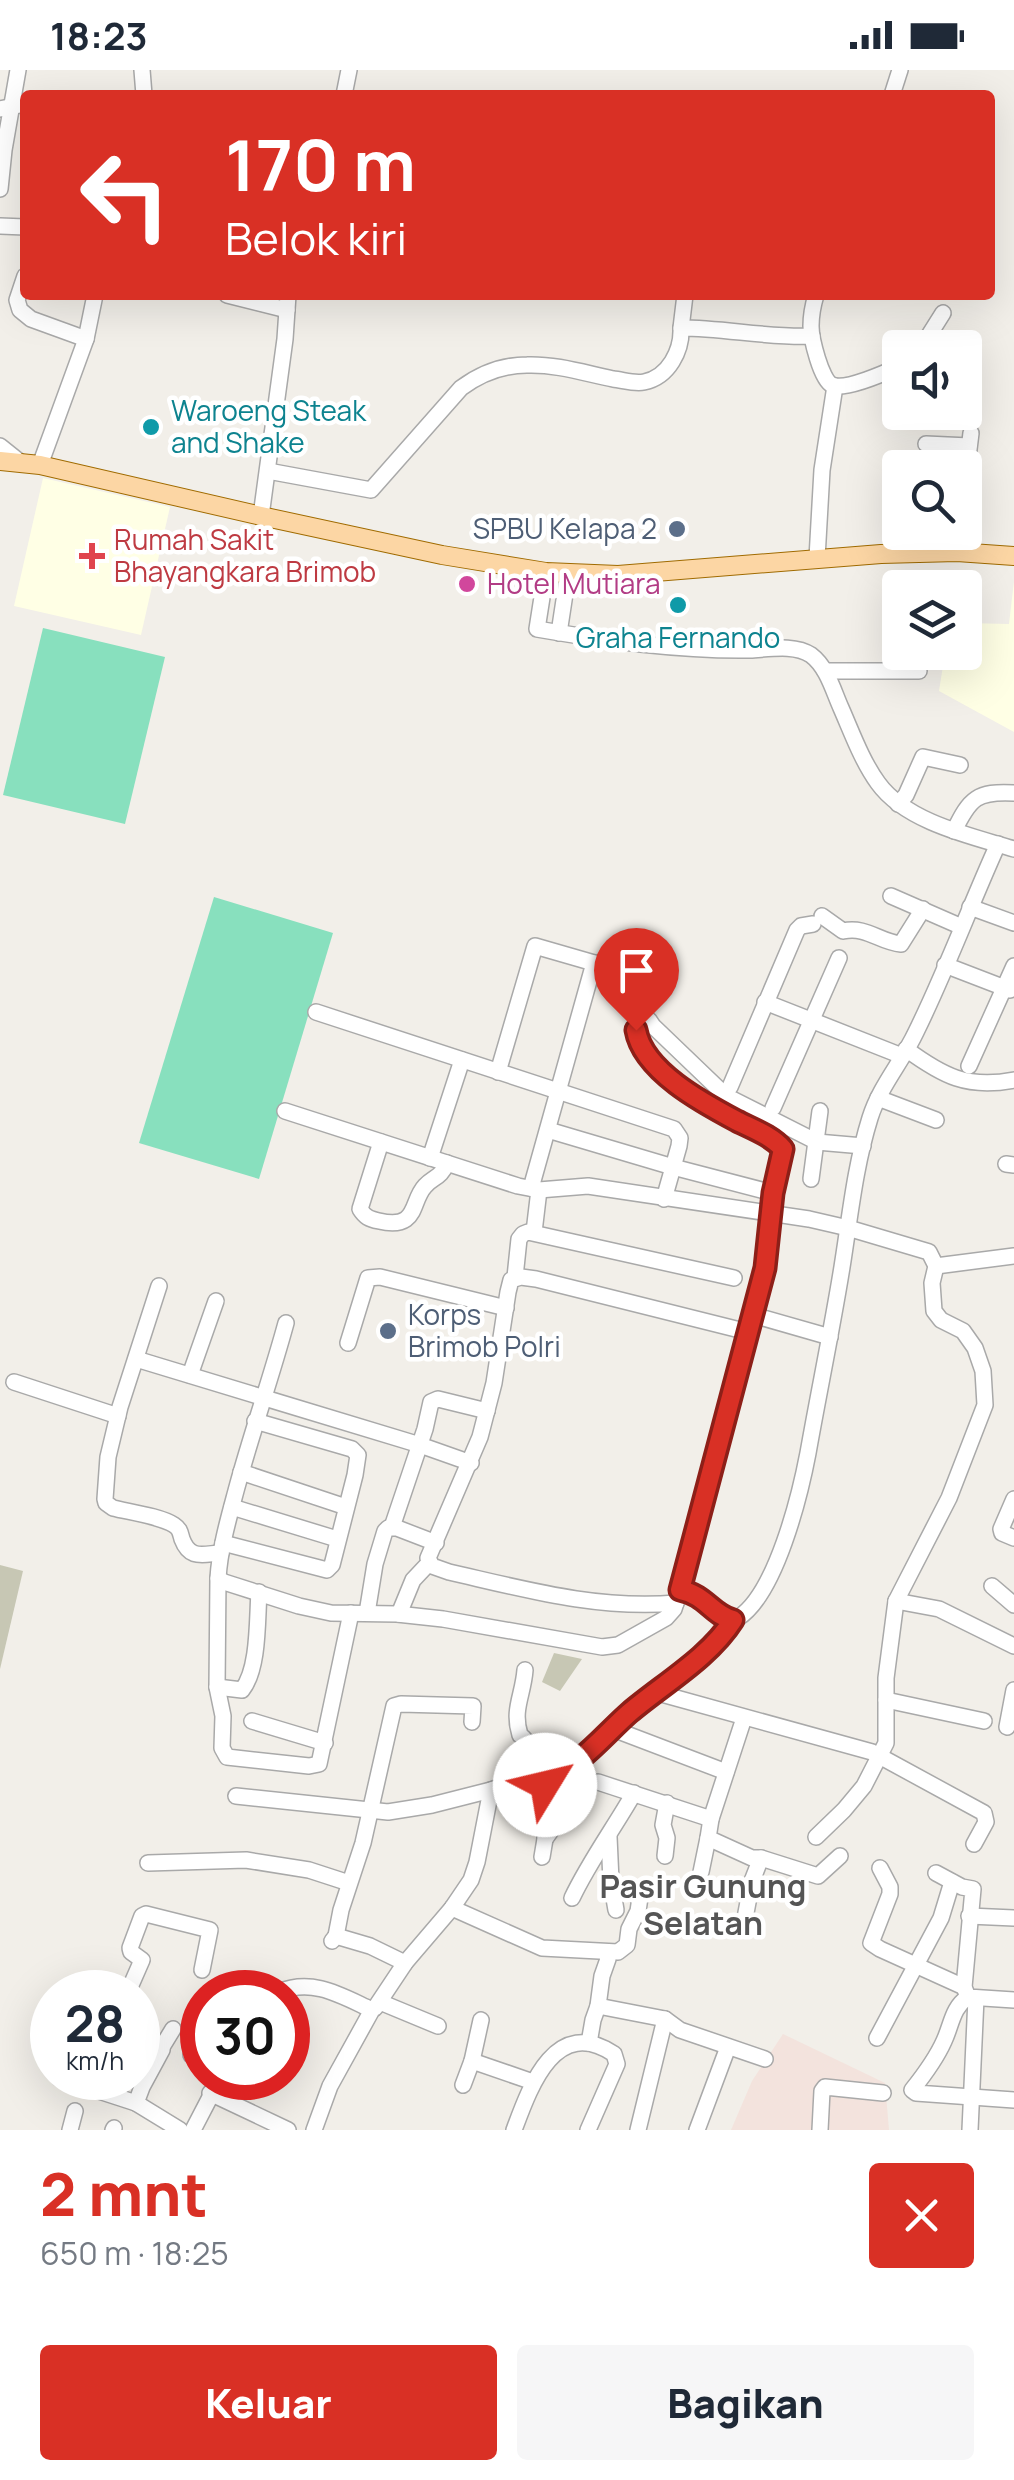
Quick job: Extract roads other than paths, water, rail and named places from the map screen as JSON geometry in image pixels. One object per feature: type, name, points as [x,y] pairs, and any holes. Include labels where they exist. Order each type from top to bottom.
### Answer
[{"type":"main road","points":[[0,461],[40,464],[261,516],[478,562],[546,572],[618,575],[817,558],[958,552],[1014,556]]},
{"type":"street","points":[[0,189],[18,70]]},
{"type":"street","points":[[20,292],[20,310],[31,319],[86,339]]},
{"type":"street","points":[[40,464],[86,339],[93,300]]},
{"type":"street","points":[[268,471],[371,490],[454,394],[494,370],[524,365],[629,382],[654,378],[678,352],[684,300]]},
{"type":"street","points":[[815,300],[812,336],[822,372],[830,384],[882,373]]},
{"type":"street","points":[[261,516],[288,303]]},
{"type":"street","points":[[933,330],[943,314]]},
{"type":"street","points":[[680,328],[812,336]]},
{"type":"street","points":[[817,558],[822,470],[834,386]]},
{"type":"street","points":[[926,444],[970,439],[969,450]]},
{"type":"street","points":[[0,446],[20,462]]},
{"type":"street","points":[[236,1796],[398,1812],[512,1783],[541,1781],[586,1755],[748,1608],[778,1559],[804,1471],[868,1122],[916,1034],[970,906],[1006,847],[954,831],[898,804],[878,784],[825,671],[810,655],[789,649],[703,651],[537,629],[546,572]]},
{"type":"street","points":[[559,632],[568,574]]},
{"type":"street","points":[[825,671],[919,671]]},
{"type":"street","points":[[898,804],[923,757],[960,765]]},
{"type":"street","points":[[954,831],[974,798],[1014,793]]},
{"type":"street","points":[[891,896],[962,926]]},
{"type":"street","points":[[970,906],[1014,923]]},
{"type":"street","points":[[730,1087],[801,926],[818,920],[843,931],[860,929],[902,944],[923,909]]},
{"type":"street","points":[[218,1578],[316,1610],[443,1619],[608,1648],[666,1618],[678,1597],[765,1268],[782,1146],[698,1100],[642,1049],[636,1030],[642,972],[634,965],[594,963],[536,946],[498,1072]]},
{"type":"street","points":[[773,1108],[839,958]]},
{"type":"street","points":[[534,1232],[535,1189],[548,1130],[594,963]]},
{"type":"street","points":[[945,964],[1010,989]]},
{"type":"street","points":[[969,1066],[1010,989],[1014,966]]},
{"type":"street","points":[[765,1002],[904,1052],[954,1079],[981,1084],[1014,1080]]},
{"type":"street","points":[[316,1012],[674,1129],[680,1138],[664,1198]]},
{"type":"street","points":[[649,1020],[726,1096],[816,1142],[863,1146]]},
{"type":"street","points":[[430,1158],[462,1060]]},
{"type":"street","points":[[878,1098],[936,1120]]},
{"type":"street","points":[[285,1111],[535,1189],[588,1186],[771,1214],[848,1228],[929,1252],[936,1266],[932,1283],[934,1311],[941,1320],[963,1331],[975,1348],[983,1372],[985,1405],[950,1498],[896,1601],[889,1647],[886,1742],[864,1786],[816,1837]]},
{"type":"street","points":[[811,1179],[820,1111]]},
{"type":"street","points":[[548,1130],[773,1193]]},
{"type":"street","points":[[380,1142],[360,1208],[367,1218],[388,1222],[407,1218],[424,1187],[442,1174],[447,1163]]},
{"type":"street","points":[[399,1614],[413,1580],[428,1563],[488,1411],[509,1284],[515,1277],[522,1234],[534,1232],[734,1278]]},
{"type":"street","points":[[936,1266],[1014,1256]]},
{"type":"street","points":[[348,1343],[368,1278],[380,1277],[506,1308]]},
{"type":"street","points":[[515,1277],[748,1332]]},
{"type":"street","points":[[159,1286],[118,1416],[108,1457],[106,1503],[172,1524],[190,1553],[198,1555],[222,1548],[323,1570],[330,1568],[358,1462],[355,1451],[255,1421]]},
{"type":"street","points":[[190,1375],[216,1300]]},
{"type":"street","points":[[753,1315],[830,1337]]},
{"type":"street","points":[[286,1323],[255,1421],[222,1548],[217,1687],[223,1716],[222,1748],[227,1757],[320,1764],[383,1535],[392,1527],[433,1400],[488,1411]]},
{"type":"street","points":[[136,1358],[470,1462]]},
{"type":"street","points":[[14,1382],[118,1416]]},
{"type":"street","points":[[241,1472],[346,1506]]},
{"type":"street","points":[[1008,1534],[1014,1499]]},
{"type":"street","points":[[232,1508],[337,1539]]},
{"type":"street","points":[[392,1527],[436,1543]]},
{"type":"street","points":[[428,1563],[449,1572],[594,1602],[644,1606],[700,1596],[726,1619],[733,1620]]},
{"type":"street","points":[[992,1586],[1014,1604]]},
{"type":"street","points":[[217,1687],[242,1690],[249,1680],[259,1592]]},
{"type":"street","points":[[896,1601],[939,1609],[1014,1646]]},
{"type":"street","points":[[525,1670],[516,1704],[518,1728],[530,1745],[541,1781],[545,1839],[542,1857]]},
{"type":"street","points":[[658,1693],[878,1756],[984,1812],[986,1822],[974,1844]]},
{"type":"street","points":[[1007,1727],[1014,1695]]},
{"type":"street","points":[[886,1700],[984,1722]]},
{"type":"street","points":[[405,1963],[370,1946],[333,1940],[370,1812],[394,1706],[472,1706],[472,1722]]},
{"type":"street","points":[[701,1872],[711,1819],[744,1718]]},
{"type":"street","points":[[252,1721],[325,1743]]},
{"type":"street","points":[[613,1729],[726,1772]]},
{"type":"street","points":[[598,1782],[711,1819]]},
{"type":"street","points":[[321,2128],[330,2086],[376,2006],[470,1880],[491,1790]]},
{"type":"street","points":[[572,1898],[634,1793]]},
{"type":"street","points":[[545,1839],[571,1803]]},
{"type":"street","points":[[665,1856],[663,1825],[667,1803]]},
{"type":"street","points":[[609,1837],[616,1910]]},
{"type":"street","points":[[708,1838],[752,1858],[818,1876],[840,1856]]},
{"type":"street","points":[[746,1918],[752,1881],[761,1858]]},
{"type":"street","points":[[148,1863],[246,1860],[310,1870],[350,1883]]},
{"type":"street","points":[[880,1868],[890,1894],[872,1942],[970,1994],[1014,2000]]},
{"type":"street","points":[[584,1873],[611,1881]]},
{"type":"street","points":[[936,1873],[973,1890],[969,1916],[970,1994],[974,2006],[970,2130]]},
{"type":"street","points":[[877,2038],[941,1918],[952,1882]]},
{"type":"street","points":[[452,1908],[542,1948],[618,1952],[626,1945],[641,1891]]},
{"type":"street","points":[[138,1970],[142,1960],[130,1948],[146,1914],[210,1930],[202,1970]]},
{"type":"street","points":[[969,1916],[1014,1918]]},
{"type":"street","points":[[589,2043],[608,1959],[606,1953]]},
{"type":"street","points":[[310,1987],[438,2026]]},
{"type":"street","points":[[970,1994],[956,2009],[944,2041],[912,2090],[1014,2100]]},
{"type":"street","points":[[598,2006],[666,2019],[680,2030],[765,2059]]},
{"type":"street","points":[[638,2130],[666,2019]]},
{"type":"street","points":[[463,2085],[481,2020]]},
{"type":"street","points":[[136,2103],[174,2029]]},
{"type":"street","points":[[514,2130],[533,2082],[552,2055],[570,2044],[589,2043],[614,2054],[616,2064],[588,2130]]},
{"type":"street","points":[[697,2130],[728,2047]]},
{"type":"street","points":[[472,2061],[533,2082]]},
{"type":"street","points":[[820,2130],[825,2087],[883,2093]]},
{"type":"street","points":[[127,2100],[180,2130]]},
{"type":"street","points":[[193,2130],[207,2100]]},
{"type":"street","points":[[225,2100],[288,2130]]},
{"type":"street","points":[[70,2130],[75,2111]]},
{"type":"place","name":"Waroeng Steak and Shake","points":[[151,427]]},
{"type":"place","name":"SPBU Kelapa 2","points":[[677,529]]},
{"type":"place","name":"Rumah Sakit Bhayangkara Brimob","points":[[92,556]]},
{"type":"place","name":"Hotel Mutiara","points":[[467,584]]},
{"type":"place","name":"Graha Fernando","points":[[678,605]]},
{"type":"place","name":"Korps Brimob Polri","points":[[388,1331]]},
{"type":"district","name":"Pasir Gunung Selatan","points":[[703,1906]]}]
